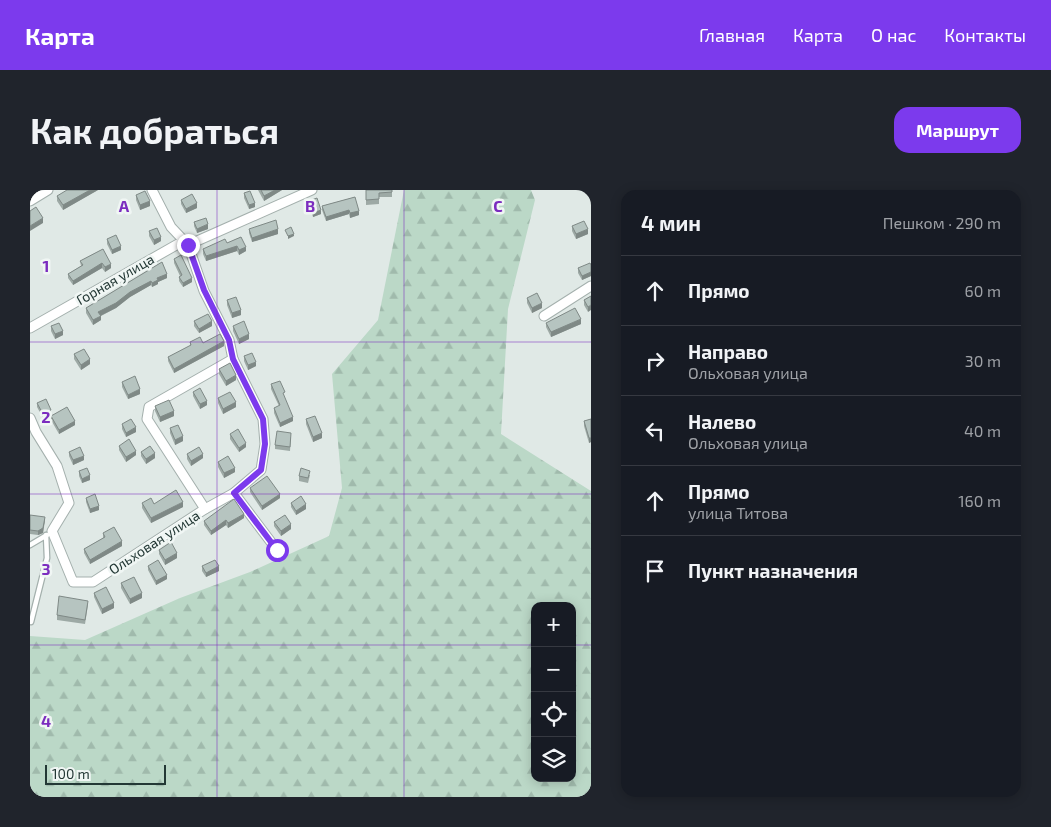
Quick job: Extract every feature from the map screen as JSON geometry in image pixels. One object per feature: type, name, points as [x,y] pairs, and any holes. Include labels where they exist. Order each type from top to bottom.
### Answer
[{"type":"street","points":[[30,201],[48,190]]},
{"type":"street","points":[[152,190],[171,227],[188,245],[204,290],[229,340],[233,359],[149,407],[147,419],[204,509]]},
{"type":"street","name":"Горная улица","points":[[30,328],[178,244],[188,245],[312,190]]},
{"type":"street","points":[[544,316],[591,286]]},
{"type":"street","name":"Ольховая улица","points":[[49,533],[73,582],[93,582],[204,509],[234,493],[261,470],[265,444],[263,419],[233,359]]},
{"type":"street","points":[[30,418],[33,435],[57,466],[69,502],[49,533]]},
{"type":"street","points":[[234,493],[277,550]]},
{"type":"lane","points":[[30,545],[49,533]]},
{"type":"lane","points":[[31,622],[47,558],[49,533]]},
{"type":"green space","points":[[404,190],[531,190],[535,200],[508,309],[501,434],[591,491],[591,797],[30,797],[30,636],[85,640],[180,598],[250,572],[329,536],[342,488],[332,374],[378,320]]},
{"type":"building","points":[[67,190],[90,190],[63,205],[57,196]]},
{"type":"building","points":[[261,190],[275,190],[264,196]]},
{"type":"building","points":[[366,190],[392,190],[392,192],[379,193],[379,199],[366,200]]},
{"type":"building","points":[[145,191],[150,201],[140,205],[136,195]]},
{"type":"building","points":[[250,191],[255,203],[249,205],[244,193]]},
{"type":"building","points":[[192,194],[197,203],[186,209],[181,200]]},
{"type":"building","points":[[355,197],[359,211],[350,213],[349,210],[326,217],[322,206]]},
{"type":"building","points":[[317,198],[321,210],[313,213],[309,201]]},
{"type":"building","points":[[36,207],[43,218],[30,226],[30,211]]},
{"type":"building","points":[[206,218],[208,224],[197,229],[194,222]]},
{"type":"building","points":[[276,220],[278,229],[252,238],[249,229]]},
{"type":"building","points":[[584,221],[588,229],[576,234],[572,226]]},
{"type":"building","points":[[291,227],[294,234],[288,236],[285,230]]},
{"type":"building","points":[[157,228],[161,237],[154,240],[149,231]]},
{"type":"building","points":[[116,235],[121,246],[112,250],[107,239]]},
{"type":"building","points":[[241,237],[246,247],[239,250],[237,246],[206,256],[203,249],[225,239],[227,243]]},
{"type":"building","points":[[103,249],[111,264],[105,267],[102,263],[73,281],[68,274],[83,265],[80,261]]},
{"type":"building","points":[[181,255],[192,278],[183,283],[179,277],[182,275],[174,259]]},
{"type":"building","points":[[162,262],[167,274],[157,278],[158,280],[152,283],[151,281],[130,292],[116,303],[98,312],[101,316],[93,320],[86,308]]},
{"type":"building","points":[[590,263],[591,272],[582,276],[578,268]]},
{"type":"building","points":[[537,293],[542,303],[532,308],[527,298]]},
{"type":"building","points":[[591,296],[591,305],[588,307],[584,300]]},
{"type":"building","points":[[236,297],[241,310],[232,313],[227,300]]},
{"type":"building","points":[[575,308],[581,319],[551,332],[546,323]]},
{"type":"building","points":[[208,314],[212,321],[199,329],[194,321]]},
{"type":"building","points":[[244,321],[249,334],[239,339],[233,326]]},
{"type":"building","points":[[59,323],[63,331],[55,334],[51,326]]},
{"type":"building","points":[[220,334],[224,341],[174,369],[168,357],[191,345],[190,342],[200,337],[203,343]]},
{"type":"building","points":[[84,349],[90,359],[81,365],[74,354]]},
{"type":"building","points":[[252,353],[256,362],[248,365],[244,356]]},
{"type":"building","points":[[230,363],[236,375],[226,381],[219,369]]},
{"type":"building","points":[[135,376],[140,389],[128,395],[122,382]]},
{"type":"building","points":[[280,381],[293,417],[280,423],[274,408],[280,405],[271,384]]},
{"type":"building","points":[[200,388],[207,401],[200,404],[193,392]]},
{"type":"building","points":[[230,392],[236,402],[223,409],[218,398]]},
{"type":"building","points":[[46,399],[51,410],[43,414],[37,403]]},
{"type":"building","points":[[169,400],[174,411],[160,417],[155,406]]},
{"type":"building","points":[[67,407],[75,421],[59,430],[51,416]]},
{"type":"building","points":[[315,416],[322,433],[313,437],[306,419]]},
{"type":"building","points":[[131,419],[136,427],[126,433],[122,424]]},
{"type":"building","points":[[591,419],[591,438],[589,438],[584,421]]},
{"type":"building","points":[[178,425],[183,436],[175,440],[170,428]]},
{"type":"building","points":[[238,429],[246,443],[239,448],[230,434]]},
{"type":"building","points":[[277,431],[291,433],[290,447],[275,445]]},
{"type":"building","points":[[129,439],[136,451],[126,457],[119,446]]},
{"type":"building","points":[[150,446],[155,453],[146,459],[141,452]]},
{"type":"building","points":[[80,447],[84,456],[73,460],[69,452]]},
{"type":"building","points":[[199,447],[203,454],[191,461],[187,454]]},
{"type":"building","points":[[228,456],[235,468],[224,473],[218,462]]},
{"type":"building","points":[[87,468],[90,475],[82,479],[79,471]]},
{"type":"building","points":[[301,468],[310,471],[308,478],[299,476]]},
{"type":"building","points":[[267,476],[280,494],[262,506],[250,488]]},
{"type":"building","points":[[176,490],[183,502],[151,518],[142,503],[151,498],[154,504]]},
{"type":"building","points":[[95,494],[99,506],[90,509],[86,498]]},
{"type":"building","points":[[301,496],[306,504],[296,511],[291,503]]},
{"type":"building","points":[[234,499],[244,514],[228,523],[226,520],[211,531],[204,521]]},
{"type":"building","points":[[30,515],[45,517],[43,528],[38,531],[30,530]]},
{"type":"building","points":[[285,515],[291,524],[281,531],[274,522]]},
{"type":"building","points":[[114,527],[122,541],[90,560],[84,549],[105,537],[103,533]]},
{"type":"building","points":[[171,542],[177,553],[165,560],[159,550]]},
{"type":"building","points":[[158,560],[167,575],[156,581],[148,566]]},
{"type":"building","points":[[215,560],[219,566],[206,573],[202,566]]},
{"type":"building","points":[[134,577],[142,593],[130,599],[121,583]]},
{"type":"building","points":[[106,587],[114,603],[102,609],[94,593]]},
{"type":"building","points":[[59,596],[88,601],[85,620],[57,615]]},
{"type":"route","points":[[188,245],[204,290],[229,340],[233,359],[263,419],[265,444],[261,470],[234,493],[277,550]]}]
